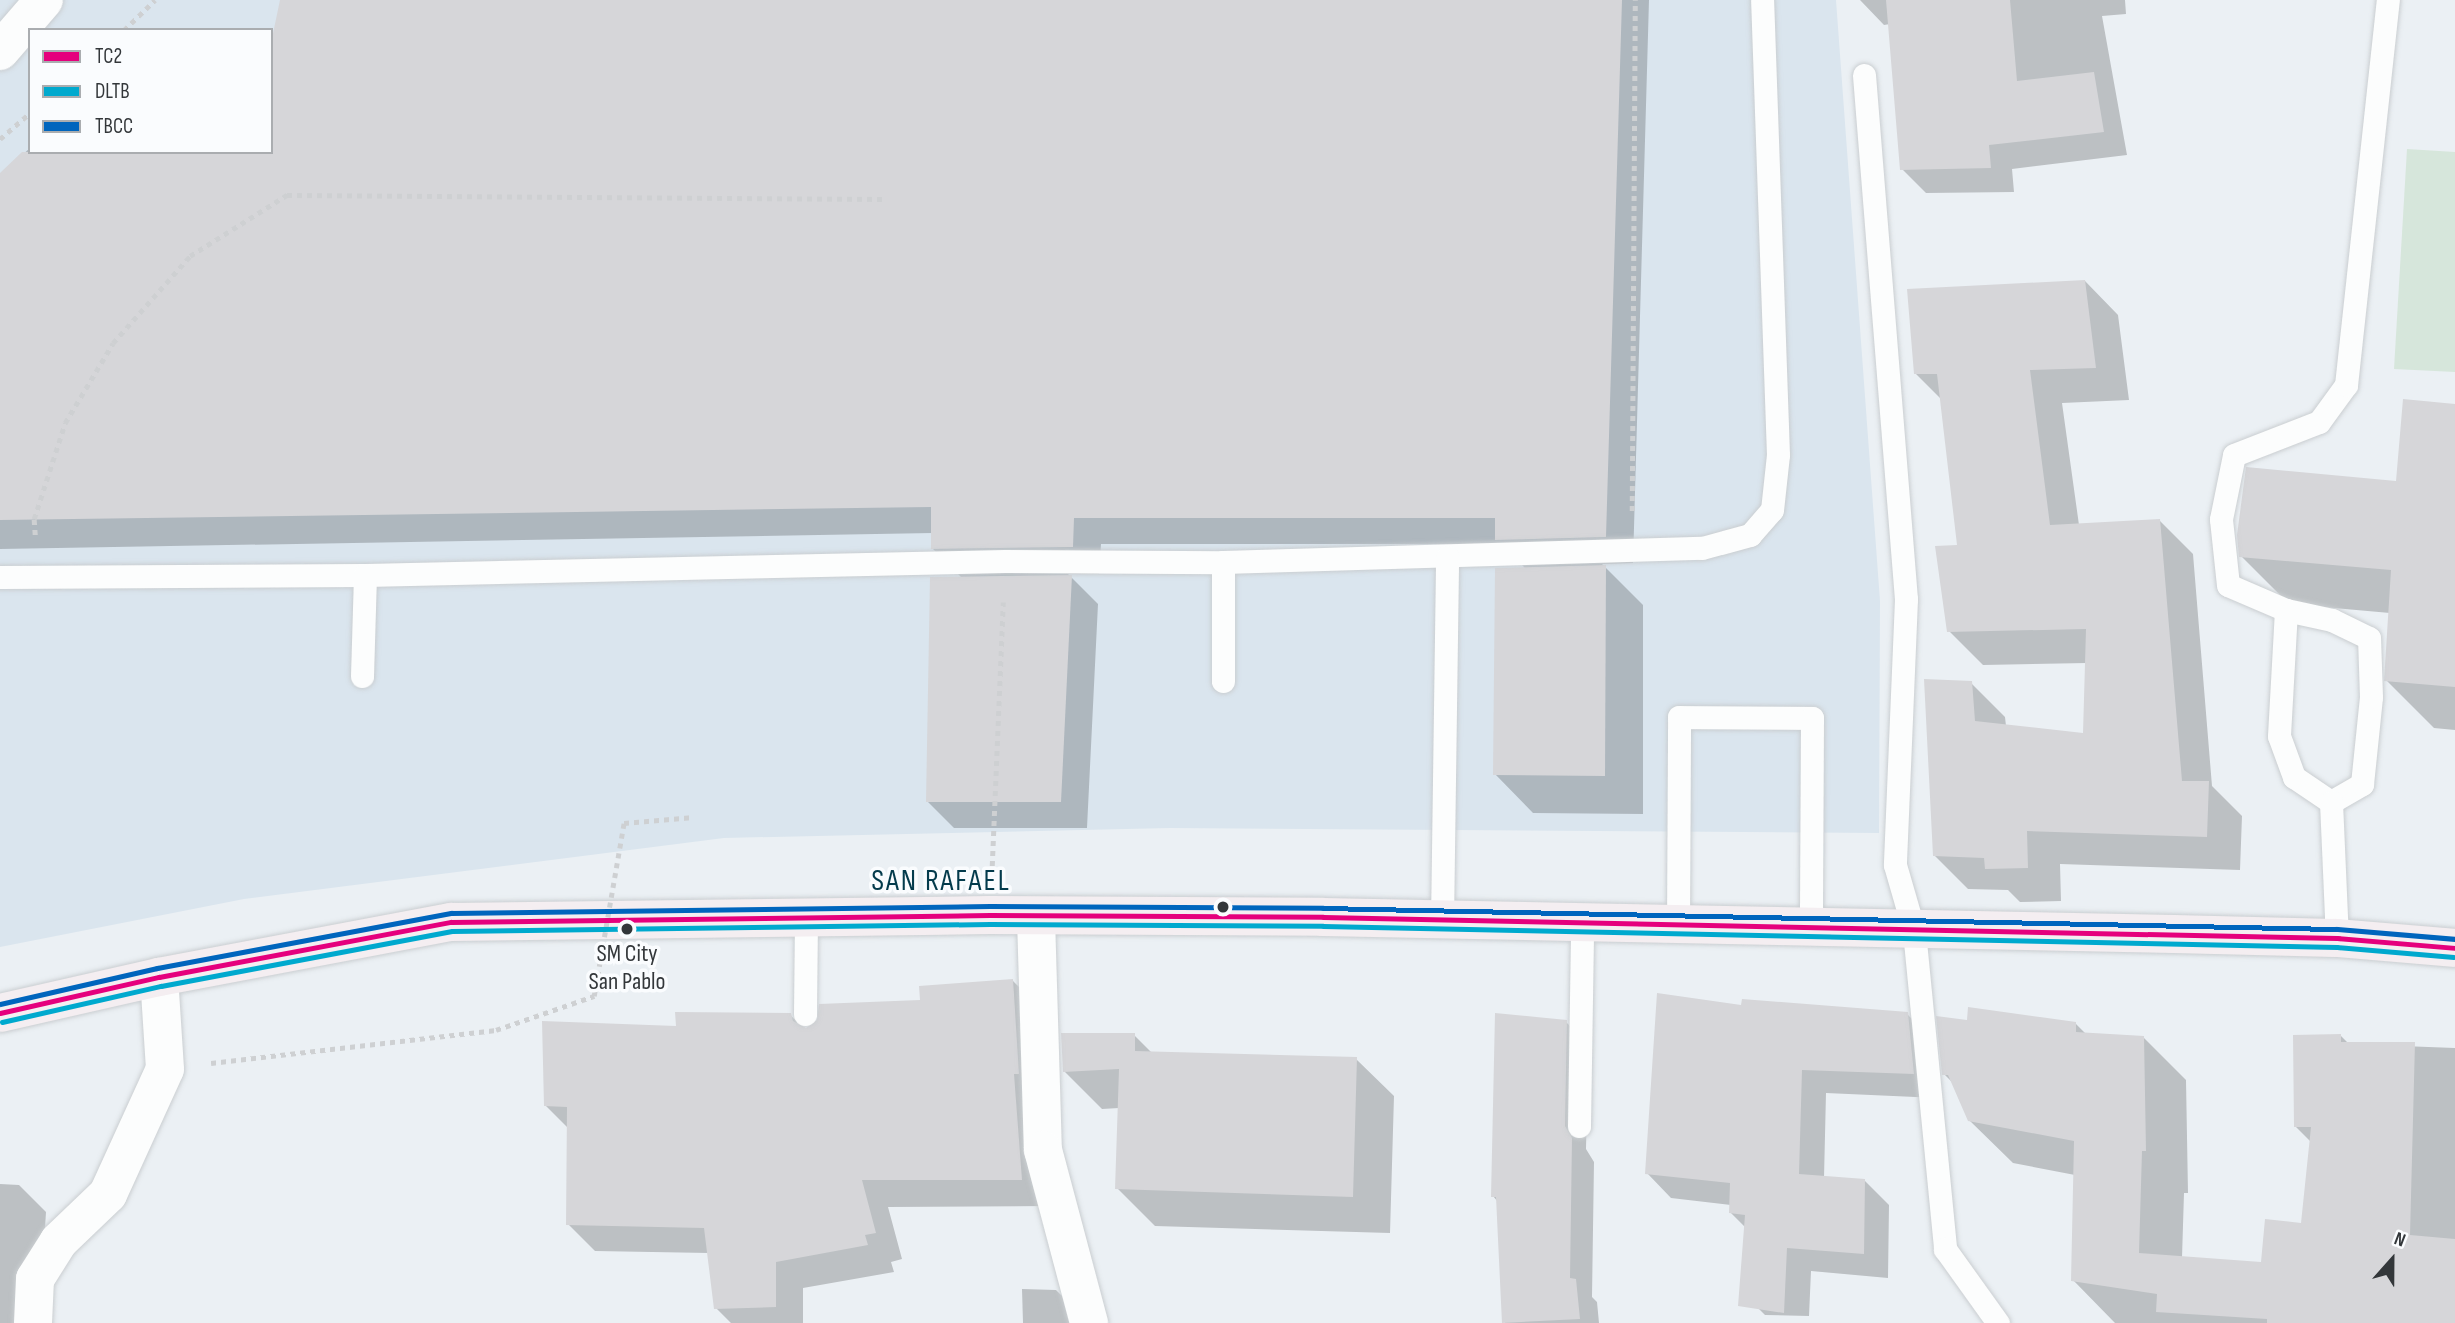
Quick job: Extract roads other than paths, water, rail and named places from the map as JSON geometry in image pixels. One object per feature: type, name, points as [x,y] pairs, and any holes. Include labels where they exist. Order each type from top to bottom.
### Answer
[{"type":"main road","points":[[0,1013],[159,977],[450,922],[990,915],[1036,918],[1310,917],[1442,923],[2337,938],[2455,948]]},
{"type":"street","points":[[0,51],[44,0]]},
{"type":"street","points":[[1036,918],[1043,1150],[1089,1323]]},
{"type":"street","points":[[33,1323],[35,1279],[59,1241],[108,1194],[165,1069],[159,977]]},
{"type":"lane","points":[[0,577],[365,575],[1005,561],[1223,562],[1447,557],[1702,548],[1749,535],[1772,510],[1778,455],[1762,0]]},
{"type":"lane","points":[[2331,802],[2362,784],[2371,697],[2369,638],[2332,620],[2286,610],[2228,585],[2221,519],[2234,455],[2319,422],[2346,385],[2388,0]]},
{"type":"lane","points":[[1864,75],[1906,599],[1895,865],[1913,930],[1945,1249],[1998,1323]]},
{"type":"lane","points":[[1442,923],[1447,557]]},
{"type":"lane","points":[[1223,562],[1223,681]]},
{"type":"lane","points":[[362,676],[365,575]]},
{"type":"lane","points":[[2286,610],[2279,736],[2294,777],[2331,802]]},
{"type":"lane","points":[[1678,927],[1679,717],[1812,718],[1811,928]]},
{"type":"lane","points":[[2331,802],[2337,938]]},
{"type":"lane","points":[[805,1014],[806,917]]},
{"type":"lane","points":[[1579,1126],[1582,925]]},
{"type":"place","name":"SM City San Pablo","points":[[627,929]]},
{"type":"district","name":"SAN RAFAEL","points":[[941,881]]}]
